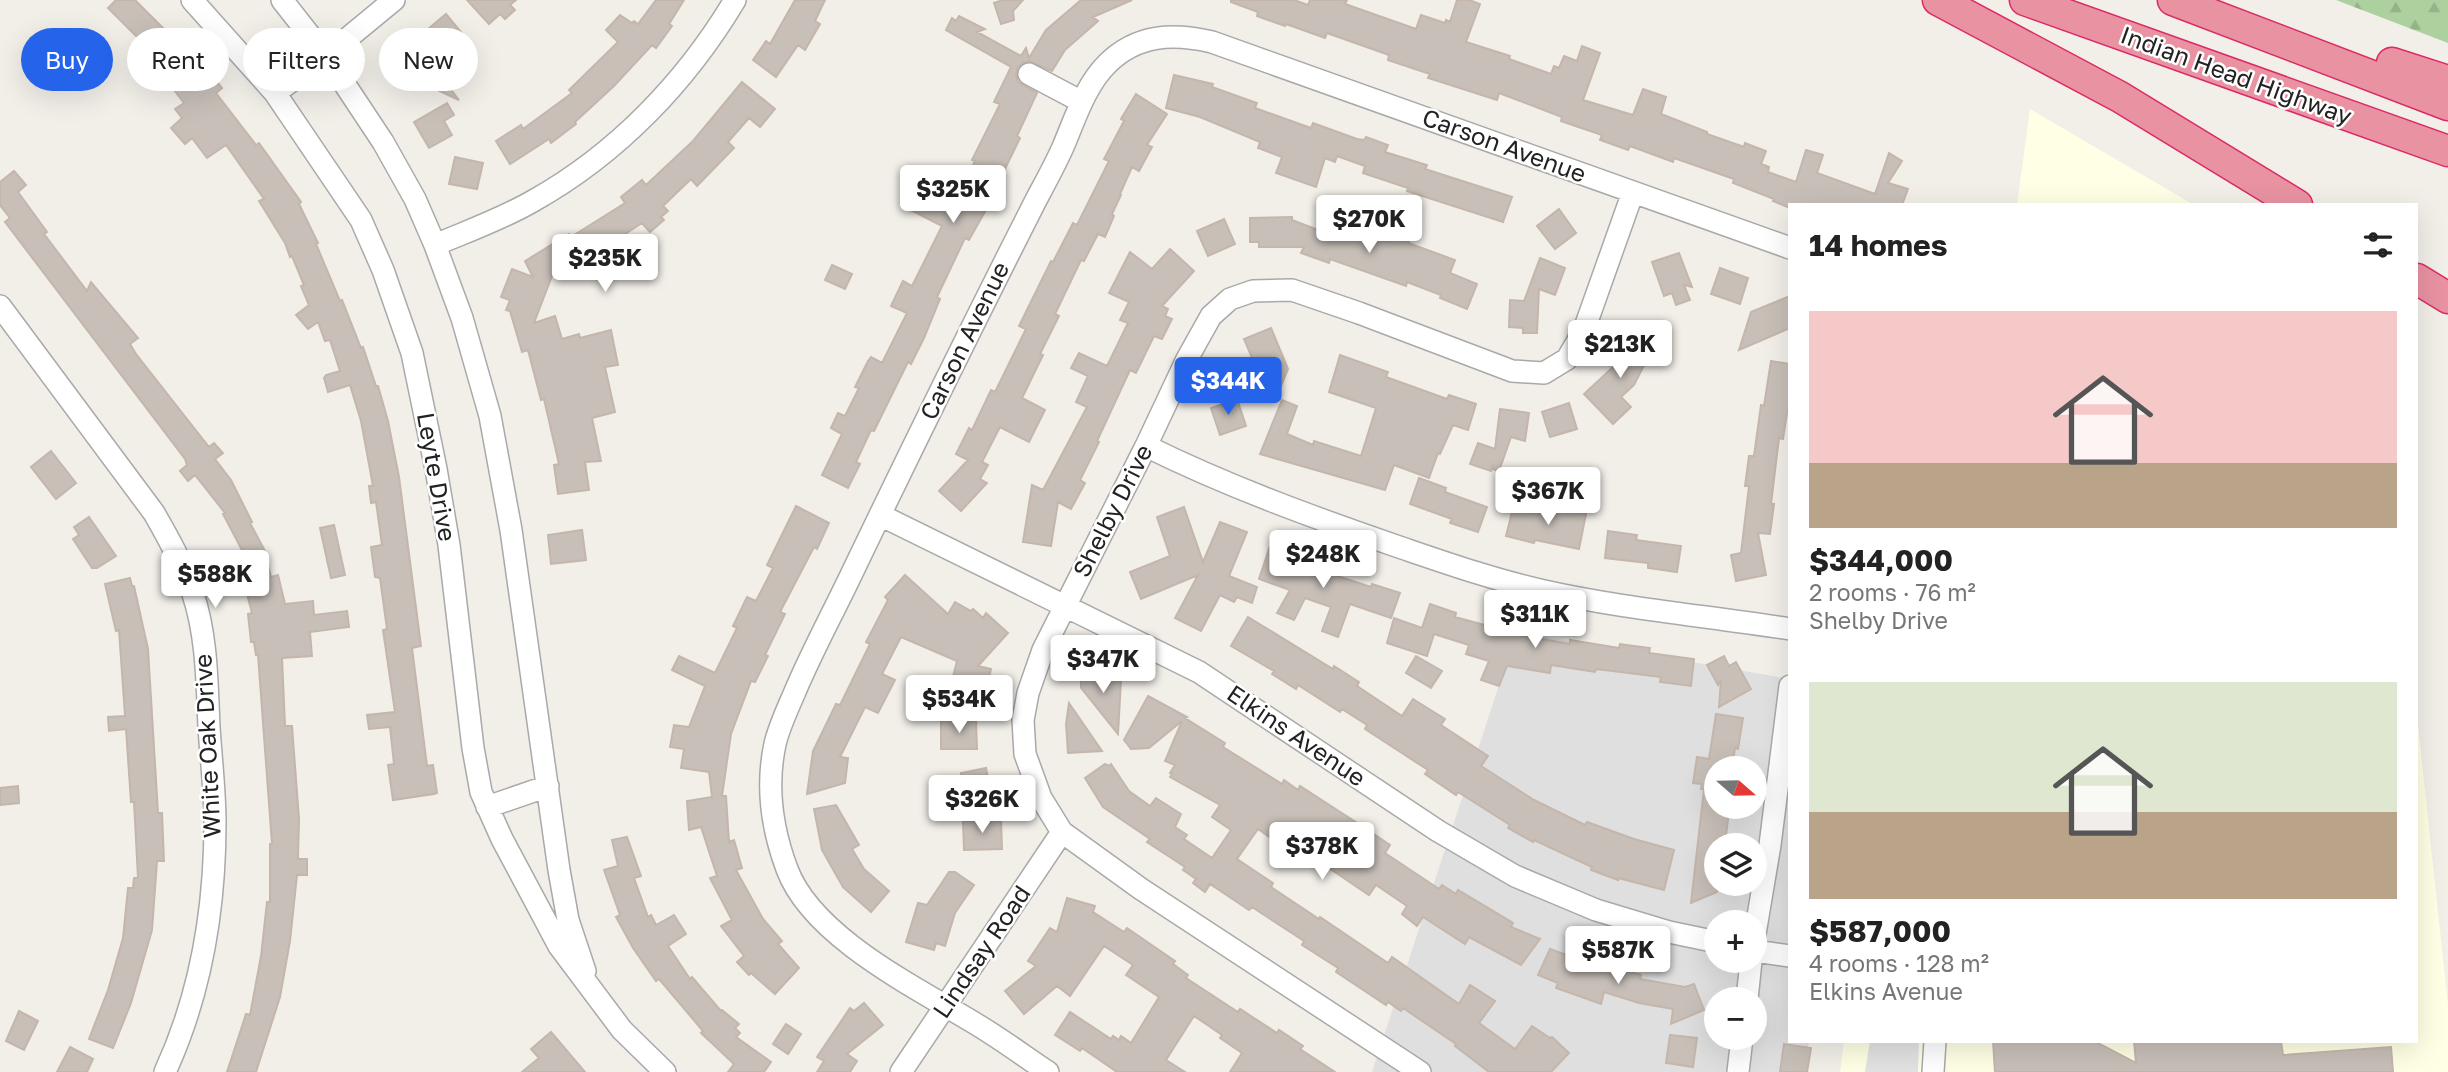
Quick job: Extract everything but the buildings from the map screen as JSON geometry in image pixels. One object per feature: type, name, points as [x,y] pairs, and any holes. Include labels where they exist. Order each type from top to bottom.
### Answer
[{"type":"highway","points":[[1938,0],[2120,97],[2294,203]]},
{"type":"highway","name":"Indian Head Highway","points":[[2025,0],[2448,151]]},
{"type":"highway","name":"Indian Head Highway","points":[[2173,0],[2448,105]]},
{"type":"highway","points":[[2201,0],[2448,81]]},
{"type":"highway","points":[[2418,280],[2448,298]]},
{"type":"street","name":"Leyte Drive","points":[[192,0],[275,93],[361,220],[383,270],[412,353],[449,545],[473,748],[481,792],[553,935],[622,1030],[665,1072]]},
{"type":"street","name":"Leyte Drive","points":[[282,0],[304,28]]},
{"type":"street","points":[[360,28],[394,0]]},
{"type":"street","points":[[435,244],[500,219],[532,202],[560,186],[608,150],[660,99],[702,50],[735,0]]},
{"type":"street","name":"Carson Avenue","points":[[1048,1072],[977,1024],[858,951],[809,905],[792,882],[778,842],[771,792],[773,755],[780,726],[805,668],[945,379],[1061,150],[1082,102],[1103,68],[1129,47],[1158,36],[1197,38],[1250,54],[1788,247]]},
{"type":"street","points":[[1029,74],[1082,102]]},
{"type":"street","name":"Leyte Drive","points":[[349,91],[383,142],[415,199],[435,244],[462,318],[490,416],[511,530],[568,920],[592,991]]},
{"type":"street","name":"Shelby Drive","points":[[1420,1072],[1141,889],[1062,832],[1045,805],[1028,766],[1022,730],[1025,707],[1043,650],[1187,359],[1211,316],[1230,299],[1253,291],[1280,289],[1307,294],[1512,371],[1544,373],[1567,359],[1584,330],[1633,192]]},
{"type":"street","name":"White Oak Drive","points":[[0,306],[154,513],[171,542],[193,593],[198,613],[207,691],[215,821],[212,902],[191,1003],[165,1072]]},
{"type":"street","points":[[1146,446],[1202,474],[1294,510],[1491,578],[1548,592],[1624,605],[1788,629]]},
{"type":"street","name":"Elkins Avenue","points":[[880,515],[1209,678],[1400,806],[1516,876],[1595,910],[1704,939]]},
{"type":"street","points":[[1759,910],[1788,702]]},
{"type":"street","points":[[487,807],[548,786]]},
{"type":"street","name":"Lindsay Road","points":[[901,1072],[1062,832]]},
{"type":"street","points":[[1767,953],[1788,956]]},
{"type":"street","points":[[1933,1072],[1935,1043]]},
{"type":"street","points":[[1738,1072],[1741,1050]]},
{"type":"shaded area","points":[[2030,109],[2191,203],[2017,203]]},
{"type":"shaded area","points":[[1531,588],[1536,635],[1788,679],[1788,1043],[1809,1043],[1804,1072],[1372,1072]]},
{"type":"shaded area","points":[[2418,725],[2448,1005],[2448,1072],[1840,1072],[1844,1043],[2418,1043]]},
{"type":"shaded area","points":[[1870,1043],[1919,1043],[1918,1072],[1865,1072]]},
{"type":"green space","points":[[2336,0],[2448,0],[2448,43]]}]
